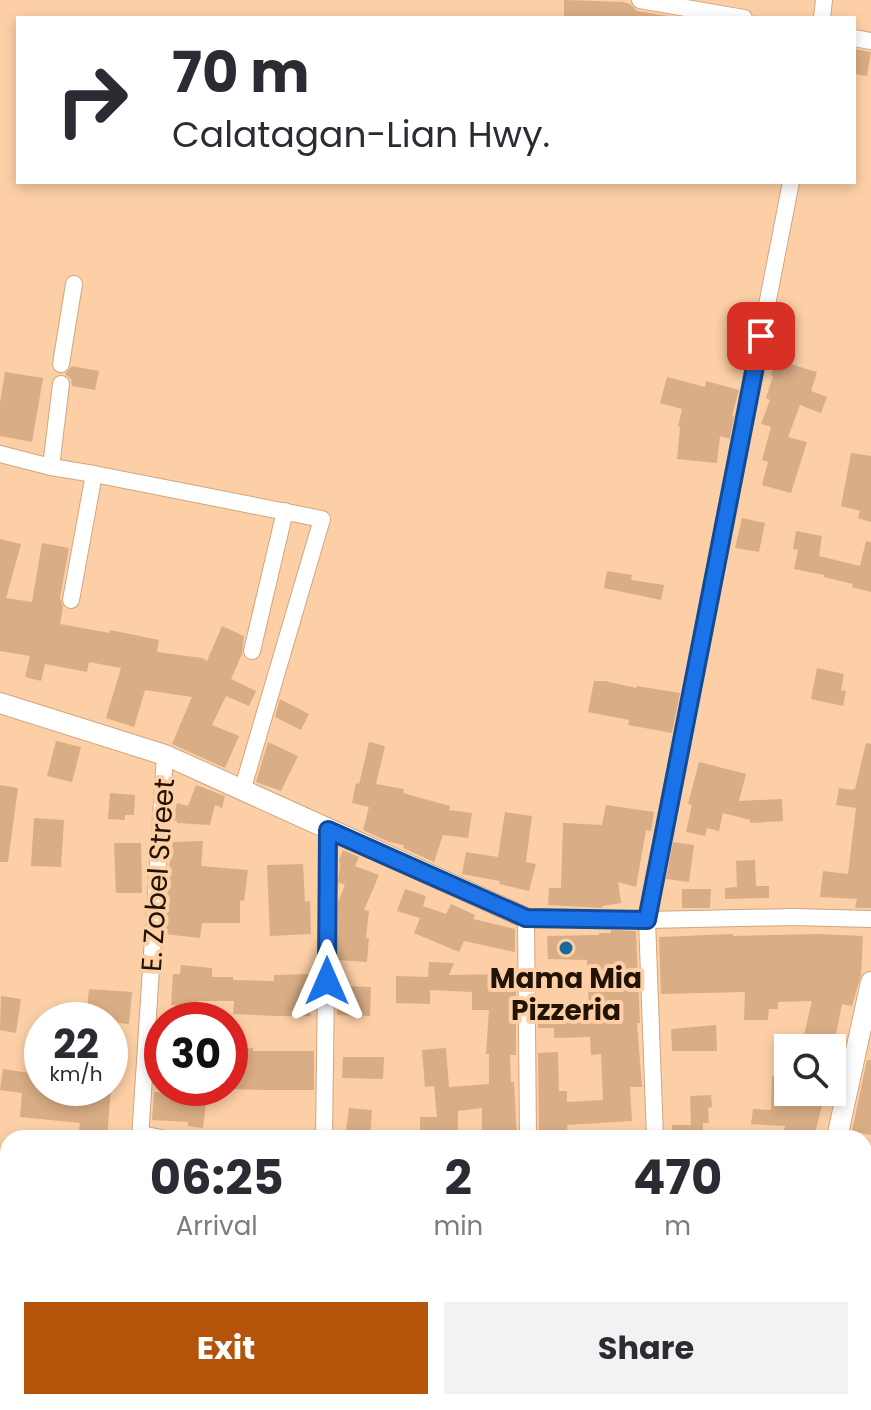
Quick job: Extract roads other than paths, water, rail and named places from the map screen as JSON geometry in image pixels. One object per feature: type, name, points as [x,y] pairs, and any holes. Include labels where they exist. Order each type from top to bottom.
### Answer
[{"type":"main road","points":[[0,703],[165,755],[526,918]]},
{"type":"main road","points":[[839,1130],[871,982]]},
{"type":"street","points":[[640,0],[732,16]]},
{"type":"street","points":[[655,1130],[647,920],[791,184]]},
{"type":"street","points":[[61,364],[74,284]]},
{"type":"street","points":[[51,467],[61,384]]},
{"type":"street","points":[[0,454],[51,467],[322,519],[242,791]]},
{"type":"street","points":[[71,600],[94,474]]},
{"type":"street","points":[[252,651],[285,511]]},
{"type":"street","name":"E. Zobel Street","points":[[140,1130],[165,755]]},
{"type":"street","points":[[324,1130],[328,830]]},
{"type":"street","points":[[528,1130],[526,918],[871,919]]},
{"type":"place","name":"Mama Mia Pizzeria","points":[[566,948]]}]
